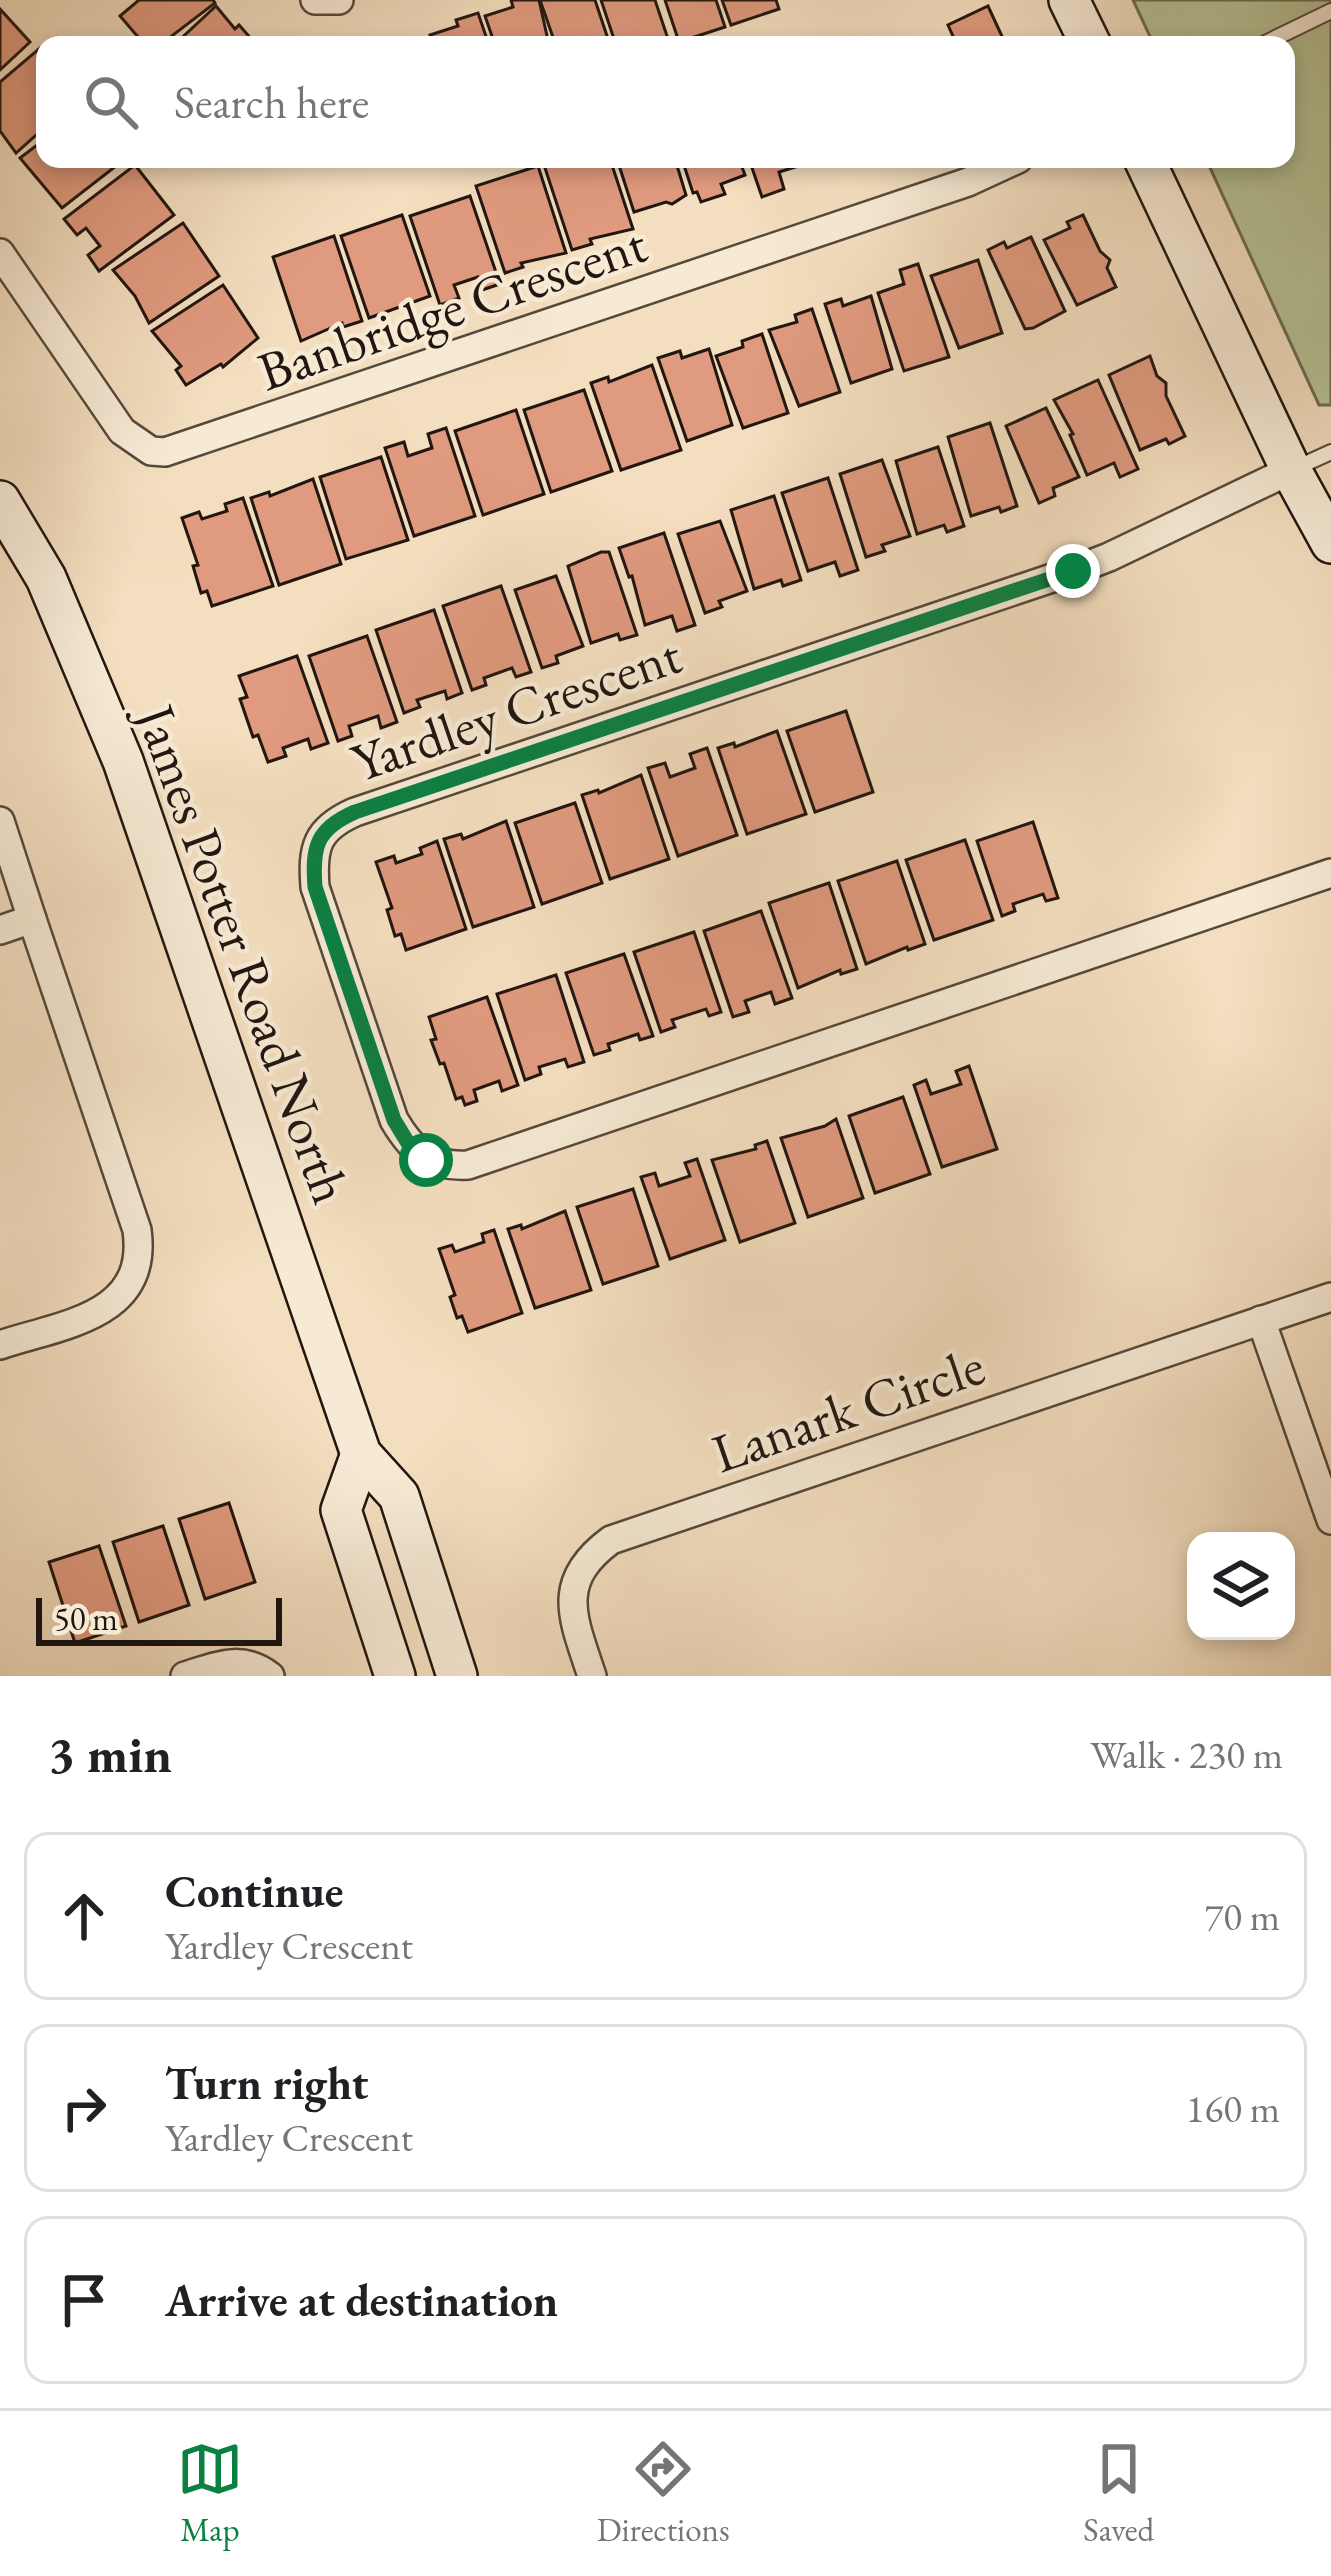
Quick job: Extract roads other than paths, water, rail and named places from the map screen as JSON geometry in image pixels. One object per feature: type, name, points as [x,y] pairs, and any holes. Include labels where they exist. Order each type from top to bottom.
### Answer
[{"type":"main road","points":[[1070,0],[1086,36]]},
{"type":"main road","points":[[1148,168],[1291,470],[1331,543]]},
{"type":"main road","name":"James Potter Road North","points":[[0,501],[46,578],[123,761],[361,1454]]},
{"type":"main road","points":[[394,1676],[341,1510],[361,1454],[399,1496],[458,1676]]},
{"type":"street","points":[[315,0],[339,0]]},
{"type":"street","name":"Banbridge Crescent","points":[[0,253],[122,431],[151,451],[165,452],[998,168]]},
{"type":"street","name":"Yardley Crescent","points":[[1291,470],[1073,571],[355,812],[334,823],[320,838],[312,855],[315,887],[394,1120],[426,1160],[449,1166],[469,1165],[1331,873]]},
{"type":"street","points":[[0,821],[137,1230],[140,1251],[131,1282],[114,1304],[0,1346]]},
{"type":"street","points":[[0,930],[32,919]]},
{"type":"street","name":"Lanark Circle","points":[[592,1676],[573,1618],[572,1590],[580,1569],[611,1540],[1331,1297]]},
{"type":"street","points":[[1261,1320],[1331,1520]]},
{"type":"street","points":[[185,1676],[248,1661],[270,1676]]},
{"type":"lane","points":[[1280,36],[1331,11]]},
{"type":"lane","points":[[1291,470],[1331,452]]}]
